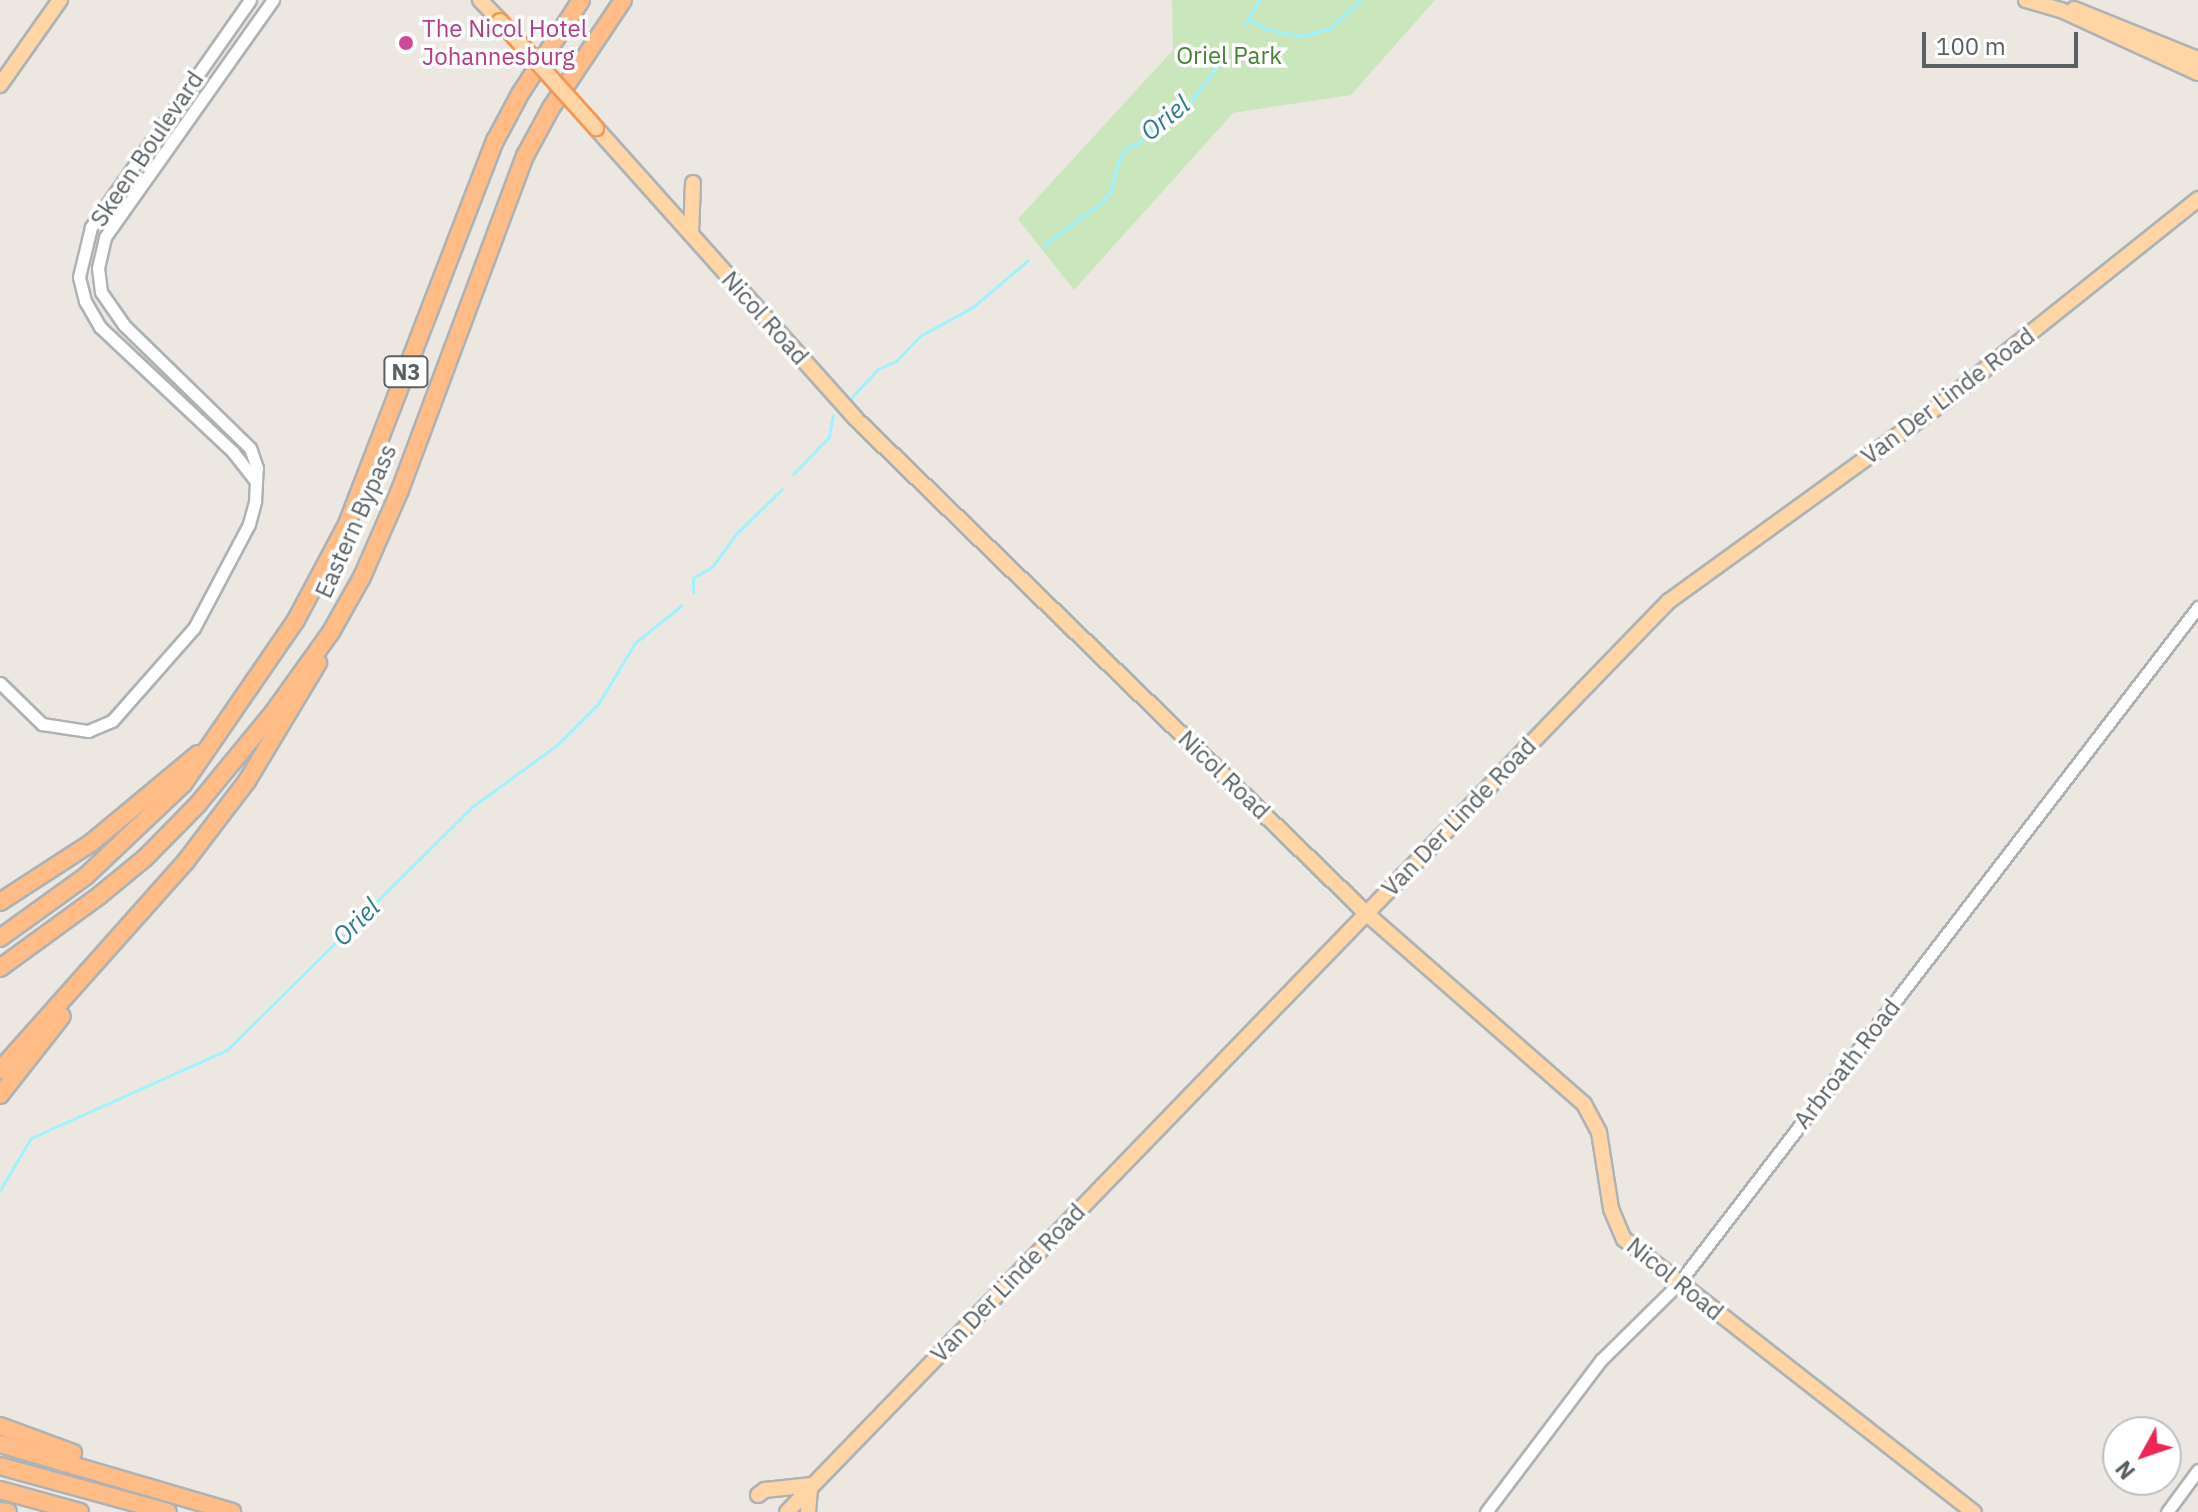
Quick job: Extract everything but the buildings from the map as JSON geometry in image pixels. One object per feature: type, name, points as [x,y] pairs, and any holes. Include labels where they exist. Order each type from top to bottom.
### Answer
[{"type":"highway","name":"Eastern Bypass","points":[[0,938],[64,893],[140,828],[184,783],[296,620],[347,524],[495,141],[520,94],[581,0]]},
{"type":"highway","name":"Eastern Bypass","points":[[0,968],[66,923],[166,836],[244,751],[331,632],[362,577],[400,490],[525,156],[551,108],[623,0]]},
{"type":"highway","points":[[0,1095],[133,922],[247,781],[303,692],[331,632]]},
{"type":"highway","points":[[0,902],[91,843],[217,738]]},
{"type":"highway","points":[[0,1070],[133,922]]},
{"type":"highway","points":[[0,1426],[214,1507]]},
{"type":"highway","points":[[0,1444],[232,1512]]},
{"type":"highway","points":[[0,1466],[168,1512]]},
{"type":"highway","points":[[0,1490],[80,1512]]},
{"type":"highway","points":[[0,1511],[8,1512]]},
{"type":"main road","points":[[0,85],[60,0]]},
{"type":"main road","name":"Nicol Road","points":[[480,0],[856,419],[1367,914],[1584,1104],[1599,1132],[1611,1209],[1619,1232],[1678,1284],[1974,1512]]},
{"type":"main road","points":[[2026,0],[2061,10],[2198,73]]},
{"type":"main road","points":[[2061,10],[2085,13],[2198,59]]},
{"type":"main road","points":[[691,234],[693,183]]},
{"type":"main road","name":"Van Der Linde Road","points":[[788,1512],[1669,601],[1949,398],[2198,199]]},
{"type":"main road","points":[[758,1495],[774,1488],[812,1486],[808,1512]]},
{"type":"street","name":"Skeen Boulevard","points":[[250,0],[91,227],[79,277],[91,316],[208,428],[255,480]]},
{"type":"street","name":"Skeen Boulevard","points":[[0,683],[42,724],[88,731],[112,721],[201,617],[249,524],[255,501],[255,459],[250,448],[124,325],[101,292],[98,268],[105,237],[273,0]]},
{"type":"street","points":[[214,50],[233,55]]},
{"type":"street","points":[[137,362],[149,350]]},
{"type":"street","points":[[208,428],[219,416]]},
{"type":"street","name":"Arbroath Road","points":[[1486,1512],[1601,1360],[1678,1284],[2198,607]]},
{"type":"street","points":[[2167,1512],[2198,1470]]},
{"type":"green space","name":"Oriel Park","points":[[1172,0],[1435,0],[1351,95],[1233,113],[1074,290],[1018,219],[1173,50]]},
{"type":"waterway","points":[[1245,24],[1259,0]]},
{"type":"waterway","points":[[1248,19],[1266,29],[1301,36],[1331,28],[1360,0]]},
{"type":"waterway","name":"Oriel","points":[[1043,246],[1102,202],[1110,192],[1120,157],[1127,148],[1137,144],[1156,123],[1185,109],[1224,57]]},
{"type":"waterway","name":"Oriel","points":[[851,398],[878,369],[896,361],[920,336],[973,307],[1028,260]]},
{"type":"waterway","points":[[793,474],[829,437],[833,415]]},
{"type":"waterway","name":"Oriel","points":[[693,592],[693,578],[712,567],[736,534],[782,489]]},
{"type":"waterway","name":"Oriel","points":[[0,1190],[31,1138],[227,1050],[473,806],[557,745],[598,704],[635,643],[682,605]]},
{"type":"place","name":"The Nicol Hotel Johannesburg","points":[[406,43]]}]
